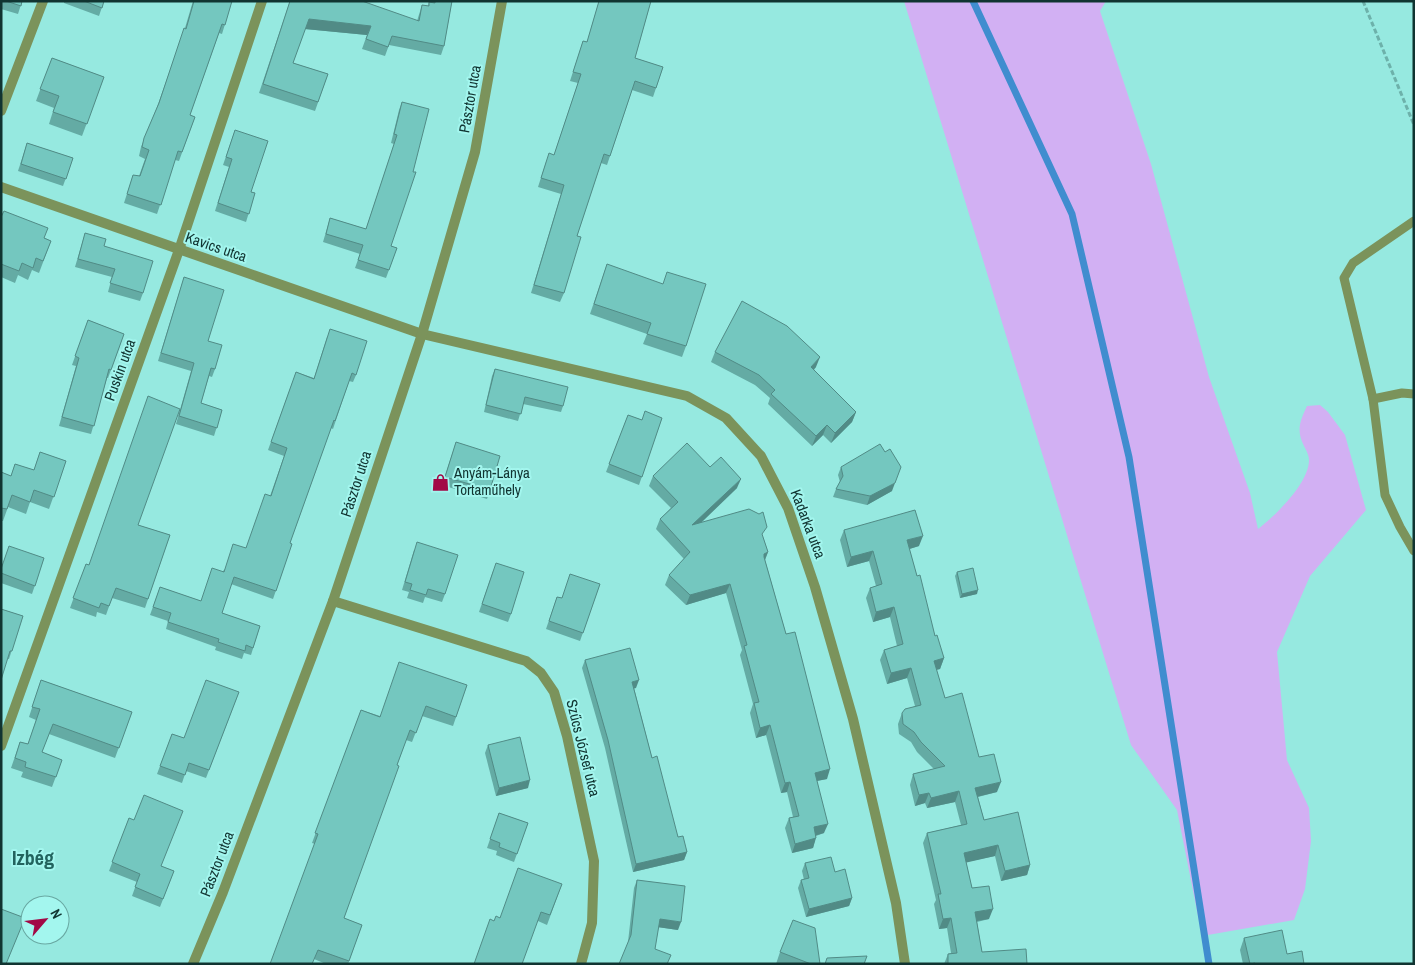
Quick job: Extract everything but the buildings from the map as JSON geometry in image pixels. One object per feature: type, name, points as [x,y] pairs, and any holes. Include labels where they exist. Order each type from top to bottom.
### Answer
[{"type":"street","points":[[1,111],[43,1]]},
{"type":"street","name":"Puskin utca","points":[[1,746],[179,250],[262,1]]},
{"type":"street","name":"Pásztor utca","points":[[193,964],[223,892],[333,601],[422,334],[476,152],[502,1]]},
{"type":"street","name":"Kavics utca","points":[[1,187],[422,334]]},
{"type":"street","name":"Kadarka utca","points":[[422,334],[687,396],[726,418],[761,456],[788,508],[815,587],[847,700],[896,903],[905,964]]},
{"type":"street","name":"Szűcs József utca","points":[[333,601],[526,661],[541,673],[554,692],[567,736],[594,861],[592,923],[580,964]]},
{"type":"lane","points":[[1414,222],[1353,263],[1344,278],[1373,399],[1385,495],[1414,551]]},
{"type":"lane","points":[[1373,399],[1402,393],[1414,394]]},
{"type":"path","points":[[1363,1],[1414,125]]},
{"type":"shaded area","points":[[904,1],[1106,1],[1100,11],[1151,164],[1209,377],[1250,493],[1258,529],[1274,516],[1290,498],[1304,479],[1308,469],[1309,460],[1300,435],[1301,421],[1307,406],[1320,405],[1328,412],[1345,435],[1366,510],[1310,576],[1277,652],[1287,760],[1309,808],[1311,841],[1305,889],[1294,920],[1202,936],[1177,810],[1131,745]]},
{"type":"waterway","points":[[973,1],[1072,214],[1129,457],[1209,964]]},
{"type":"place","name":"Anyám-Lánya Tortaműhely","points":[[440,482]]},
{"type":"district","name":"Izbég","points":[[33,858]]}]
